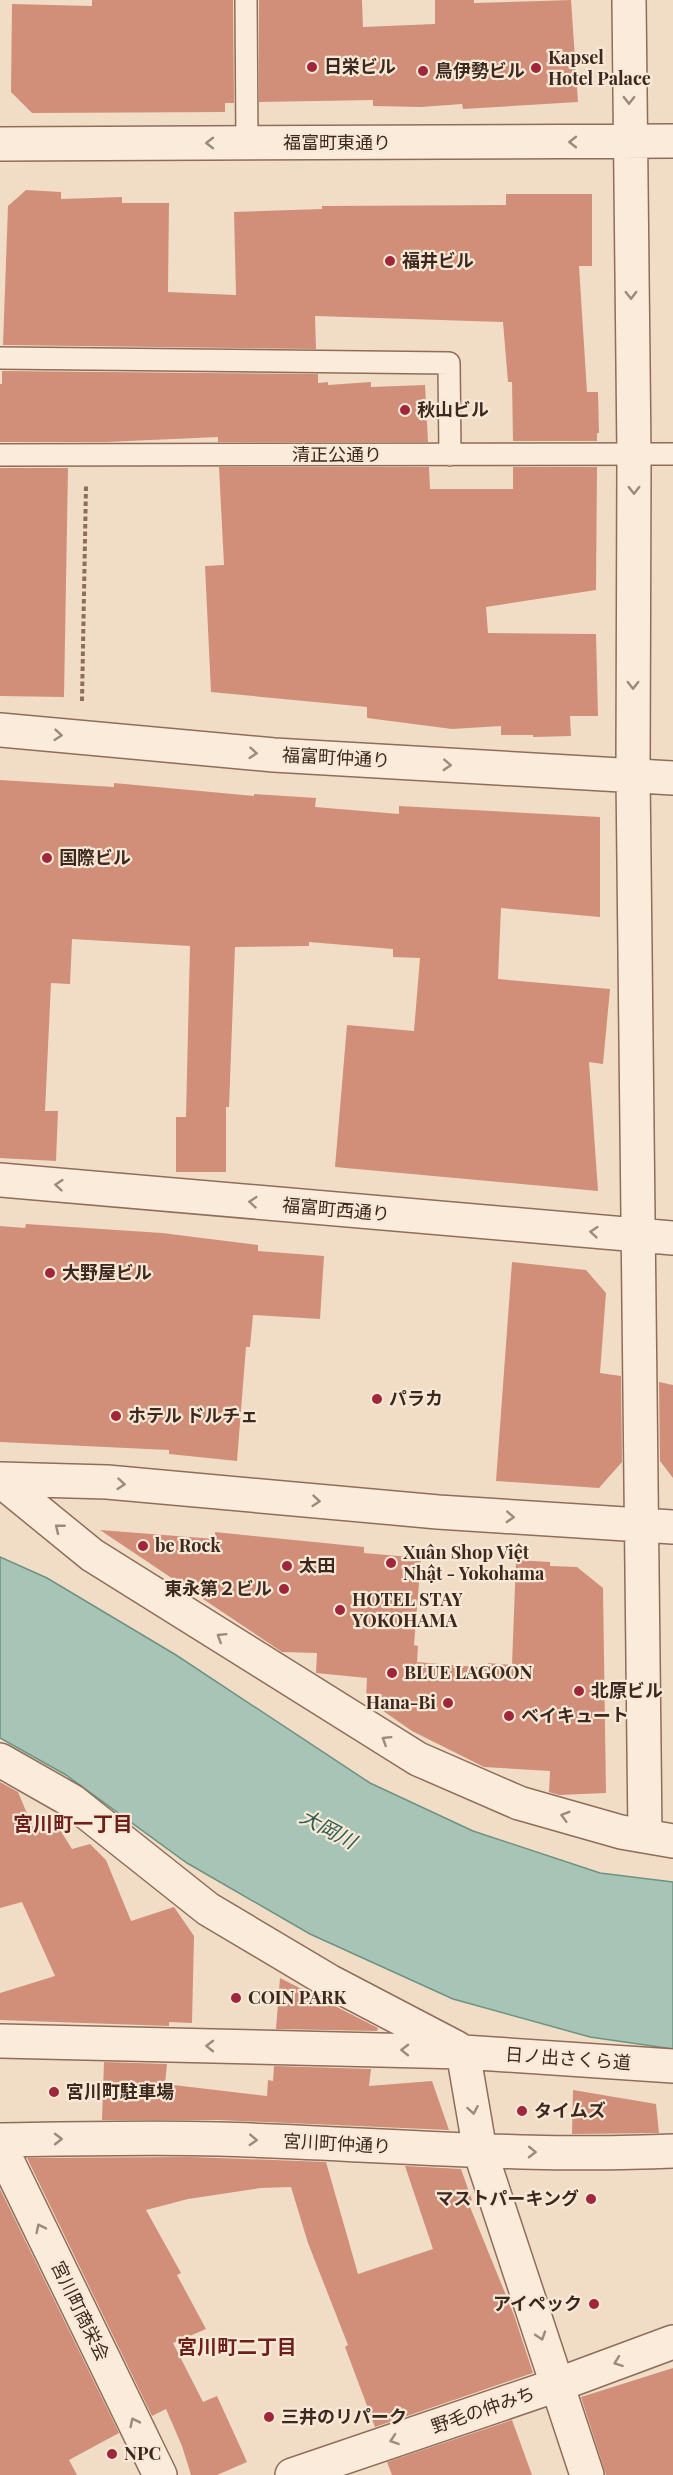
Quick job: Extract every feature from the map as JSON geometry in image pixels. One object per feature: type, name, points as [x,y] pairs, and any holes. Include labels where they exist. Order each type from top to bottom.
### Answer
[{"type":"street","points":[[0,1479],[92,1555],[418,1759],[519,1803],[621,1832],[659,1838],[658,1526],[639,1236],[633,775],[634,454],[629,0]]},
{"type":"street","name":"福富町東通り","points":[[0,144],[673,141]]},
{"type":"street","name":"福富町仲通り","points":[[0,730],[274,754],[673,778]]},
{"type":"street","name":"福富町西通り","points":[[0,1180],[673,1238]]},
{"type":"street","points":[[0,1479],[107,1482],[448,1513],[658,1526]]},
{"type":"street","points":[[0,1760],[72,1801],[208,1909],[329,1981],[464,2052]]},
{"type":"street","points":[[0,2041],[464,2052]]},
{"type":"street","points":[[464,2052],[480,2151],[587,2475]]},
{"type":"street","name":"日ノ出さくら道","points":[[464,2052],[673,2066]]},
{"type":"street","name":"宮川町仲通り","points":[[0,2140],[218,2139],[480,2151],[602,2154],[673,2151]]},
{"type":"street","name":"宮川町商栄会","points":[[0,2146],[160,2475]]},
{"type":"street","name":"野毛の仲みち","points":[[292,2475],[557,2385],[673,2342]]},
{"type":"lane","points":[[246,0],[247,143]]},
{"type":"lane","points":[[0,358],[449,363],[450,455]]},
{"type":"lane","name":"清正公通り","points":[[0,456],[673,454]]},
{"type":"path","points":[[81,737],[86,456]]},
{"type":"water","name":"大岡川","points":[[0,1557],[47,1578],[176,1655],[370,1783],[473,1831],[600,1873],[673,1882],[673,2049],[590,2037],[453,1999],[310,1934],[187,1863],[66,1775],[0,1738]]},
{"type":"building","points":[[92,0],[233,0],[234,103],[225,103],[225,112],[32,113],[11,92],[12,4],[92,6]]},
{"type":"building","points":[[259,0],[362,0],[363,27],[435,24],[435,0],[474,0],[474,3],[571,0],[578,102],[463,109],[462,104],[421,107],[373,106],[373,100],[259,102]]},
{"type":"building","points":[[26,190],[61,192],[61,199],[122,197],[122,203],[169,203],[168,292],[236,295],[234,212],[322,209],[322,206],[506,205],[506,194],[592,194],[592,266],[579,266],[587,392],[598,392],[599,433],[597,433],[597,441],[513,441],[512,382],[508,382],[503,322],[315,316],[316,349],[3,345],[8,206]]},
{"type":"building","points":[[2,371],[318,374],[318,383],[328,382],[328,385],[371,382],[371,387],[425,385],[428,442],[218,442],[218,437],[106,442],[0,442]]},
{"type":"building","points":[[219,467],[429,467],[430,489],[513,489],[513,467],[597,467],[596,590],[486,607],[488,633],[596,634],[598,716],[570,716],[571,736],[533,737],[533,735],[501,735],[501,726],[452,729],[367,718],[367,707],[211,692],[205,566],[224,565]]},
{"type":"building","points":[[0,468],[68,468],[64,697],[0,696]]},
{"type":"building","points":[[0,780],[114,787],[114,783],[254,796],[254,794],[316,798],[315,807],[399,814],[399,806],[600,817],[600,917],[501,908],[498,979],[610,989],[603,1064],[589,1062],[598,1191],[335,1167],[347,1025],[414,1031],[420,958],[393,957],[393,949],[309,942],[309,946],[235,947],[229,1107],[226,1107],[226,1172],[176,1172],[176,1117],[186,1117],[190,946],[72,939],[70,984],[51,983],[45,1111],[58,1111],[56,1161],[0,1158]]},
{"type":"building","points":[[26,1224],[162,1233],[258,1245],[258,1251],[324,1256],[320,1319],[253,1315],[250,1347],[246,1347],[237,1461],[169,1454],[169,1450],[0,1442],[0,1226],[25,1228]]},
{"type":"building","points":[[512,1262],[586,1270],[606,1293],[600,1373],[621,1376],[622,1462],[599,1488],[496,1481]]},
{"type":"building","points":[[659,1382],[673,1385],[673,1478],[660,1461]]},
{"type":"building","points":[[100,1530],[215,1539],[215,1532],[364,1547],[364,1553],[421,1558],[414,1645],[418,1646],[417,1662],[488,1668],[488,1663],[512,1665],[516,1560],[550,1562],[550,1566],[577,1567],[603,1588],[606,1793],[559,1795],[549,1792],[550,1771],[484,1767],[412,1731],[366,1699],[367,1678],[316,1673],[317,1653],[282,1652]]},
{"type":"building","points":[[0,1782],[18,1792],[34,1830],[57,1825],[72,1849],[90,1844],[106,1860],[131,1921],[174,1907],[194,1936],[192,2023],[169,2022],[169,2026],[0,2020],[0,1993],[55,1976],[22,1902],[0,1908]]},
{"type":"building","points":[[280,1978],[378,2028],[377,2031],[276,2029]]},
{"type":"building","points":[[104,2062],[167,2064],[165,2084],[267,2096],[268,2080],[273,2081],[274,2066],[371,2069],[369,2086],[432,2081],[449,2130],[218,2120],[102,2120]]},
{"type":"building","points":[[573,2090],[656,2104],[659,2133],[572,2134]]},
{"type":"building","points":[[191,2157],[326,2162],[358,2274],[433,2249],[405,2166],[461,2169],[472,2200],[468,2202],[514,2315],[533,2373],[375,2427],[345,2347],[348,2345],[308,2243],[291,2187],[261,2188],[188,2199],[146,2210],[181,2273],[177,2275],[206,2329],[173,2343],[203,2402],[217,2396],[247,2462],[217,2475],[191,2475],[182,2446],[166,2409],[152,2416],[27,2158]]},
{"type":"building","points":[[0,2189],[119,2433],[69,2460],[77,2475],[0,2475]]},
{"type":"building","points":[[673,2368],[673,2475],[606,2475],[581,2397]]},
{"type":"building","points":[[512,2420],[532,2475],[392,2475],[387,2462]]},
{"type":"place","name":"日栄ビル","points":[[312,67]]},
{"type":"place","name":"Kapsel Hotel Palace","points":[[536,68]]},
{"type":"place","name":"鳥伊勢ビル","points":[[423,71]]},
{"type":"place","name":"福井ビル","points":[[390,261]]},
{"type":"place","name":"秋山ビル","points":[[405,410]]},
{"type":"place","name":"国際ビル","points":[[47,858]]},
{"type":"place","name":"大野屋ビル","points":[[50,1273]]},
{"type":"place","name":"パラカ","points":[[377,1399]]},
{"type":"place","name":"ホテル ドルチェ","points":[[116,1416]]},
{"type":"place","name":"be Rock","points":[[143,1546]]},
{"type":"place","name":"Xuân Shop Việt Nhật - Yokohama","points":[[391,1563]]},
{"type":"place","name":"太田","points":[[287,1566]]},
{"type":"place","name":"東永第２ビル","points":[[284,1589]]},
{"type":"place","name":"HOTEL STAY YOKOHAMA","points":[[340,1610]]},
{"type":"place","name":"BLUE LAGOON","points":[[392,1673]]},
{"type":"place","name":"北原ビル","points":[[579,1691]]},
{"type":"place","name":"Hana-Bi","points":[[448,1703]]},
{"type":"place","name":"ベイキュート","points":[[509,1716]]},
{"type":"place","name":"COIN PARK","points":[[236,1998]]},
{"type":"place","name":"宮川町駐車場","points":[[54,2092]]},
{"type":"place","name":"タイムズ","points":[[522,2111]]},
{"type":"place","name":"マストパーキング","points":[[591,2199]]},
{"type":"place","name":"アイペック","points":[[594,2304]]},
{"type":"place","name":"三井のリパーク","points":[[269,2417]]},
{"type":"place","name":"NPC","points":[[112,2454]]},
{"type":"district","name":"宮川町一丁目","points":[[73,1824]]},
{"type":"district","name":"宮川町二丁目","points":[[237,2347]]}]
